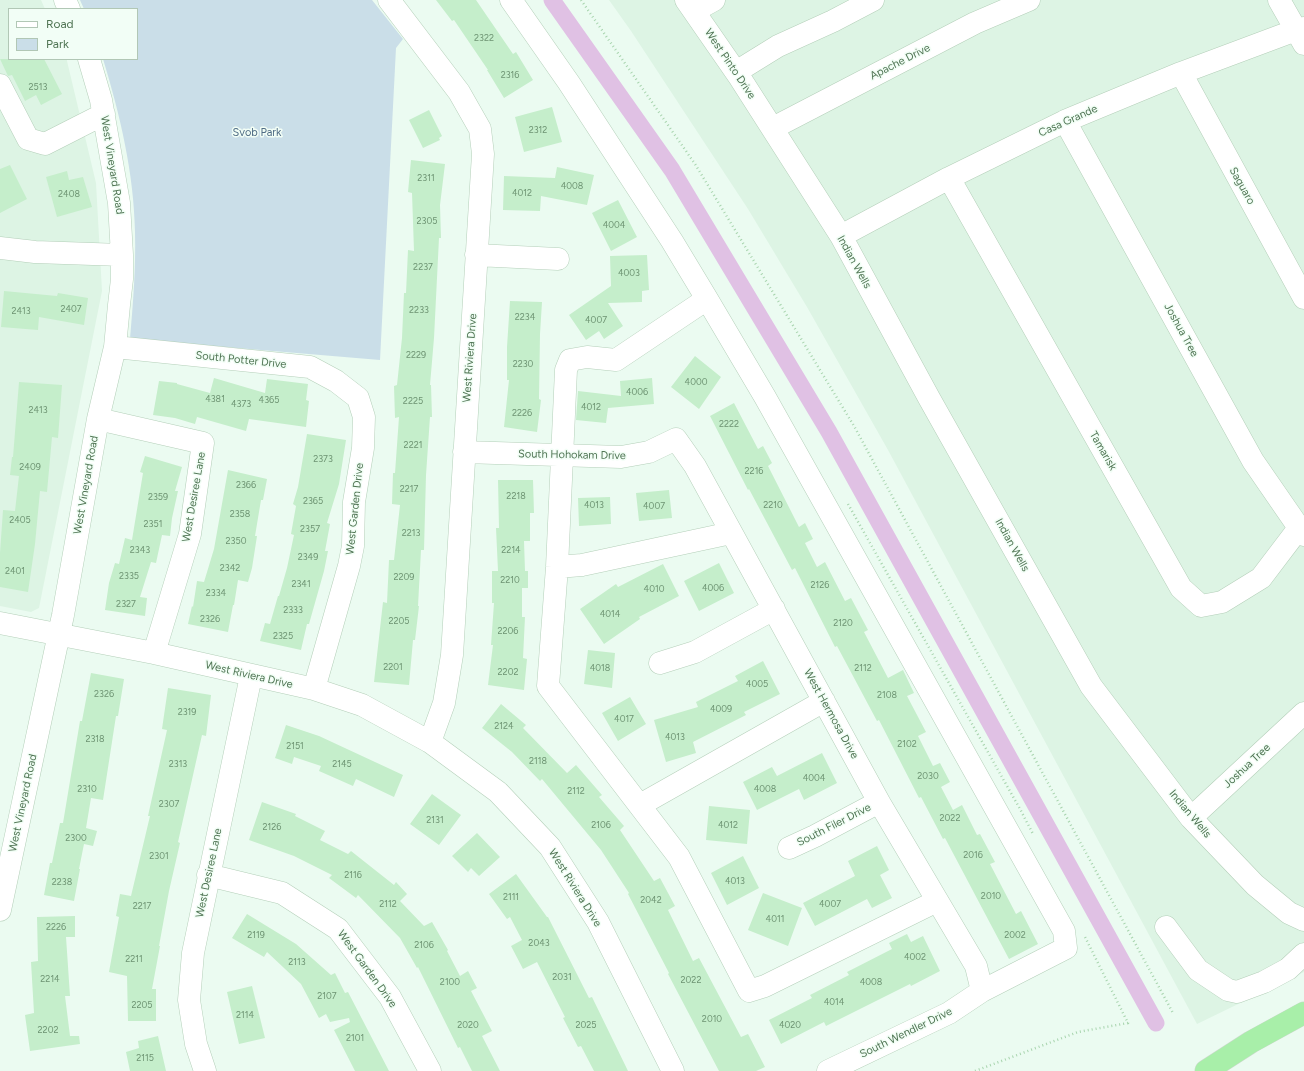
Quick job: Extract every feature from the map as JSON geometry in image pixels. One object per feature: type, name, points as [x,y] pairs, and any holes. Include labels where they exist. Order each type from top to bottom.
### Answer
[{"type":"highway","points":[[1206,1071],[1251,1042],[1304,1013]]},
{"type":"street","name":"West Riviera Drive","points":[[389,0],[459,92],[480,129],[483,154],[452,655],[444,703],[430,742]]},
{"type":"street","points":[[511,0],[569,83],[708,299],[616,360],[587,357],[570,360],[566,370],[557,567],[548,686],[679,857],[749,991],[765,986],[937,901]]},
{"type":"street","points":[[690,5],[714,0]]},
{"type":"street","points":[[736,72],[778,46],[833,21],[873,0]]},
{"type":"street","name":"Apache Drive","points":[[773,128],[975,23],[1029,0]]},
{"type":"street","points":[[1279,0],[1301,34]]},
{"type":"street","name":"West Pinto Drive","points":[[690,5],[773,128]]},
{"type":"street","name":"Casa Grande","points":[[840,236],[949,178],[1065,121],[1180,73],[1301,34]]},
{"type":"street","name":"West Vineyard Road","points":[[0,910],[59,635],[98,418],[115,347],[122,278],[119,203],[104,114],[89,60]]},
{"type":"street","name":"Saguaro","points":[[1180,73],[1304,298]]},
{"type":"street","points":[[0,84],[28,139],[45,144],[104,114]]},
{"type":"street","name":"Joshua Tree","points":[[1065,121],[1254,461],[1301,532]]},
{"type":"street","name":"Indian Wells","points":[[773,128],[840,236],[1091,686],[1191,818],[1255,885],[1289,913],[1304,920]]},
{"type":"street","name":"Tamarisk","points":[[949,178],[1181,588],[1201,606],[1222,602],[1261,578],[1301,532]]},
{"type":"street","points":[[0,248],[35,252],[122,255]]},
{"type":"street","points":[[476,255],[558,259]]},
{"type":"street","name":"South Wendler Drive","points":[[708,299],[765,397],[1064,931],[1066,948],[982,991],[949,1013],[828,1071]]},
{"type":"street","name":"South Potter Drive","points":[[115,347],[310,367],[336,381],[358,398]]},
{"type":"street","name":"West Garden Drive","points":[[314,689],[347,574],[353,546],[354,502],[363,448],[364,417],[358,398]]},
{"type":"street","name":"West Desiree Lane","points":[[98,418],[203,443],[190,534],[154,653]]},
{"type":"street","name":"South Hohokam Drive","points":[[464,452],[621,457],[649,452],[676,439]]},
{"type":"street","name":"West Hermosa Drive","points":[[676,439],[695,466],[732,532],[879,802],[976,966],[982,991]]},
{"type":"street","points":[[557,567],[582,565],[732,532]]},
{"type":"street","points":[[660,663],[695,652],[774,609]]},
{"type":"street","name":"West Riviera Drive","points":[[0,623],[154,653],[250,676],[314,689],[362,705],[430,742],[498,792],[550,847],[598,922],[673,1071]]},
{"type":"street","name":"West Desiree Lane","points":[[205,1071],[196,1044],[189,1000],[193,953],[250,676]]},
{"type":"street","points":[[640,805],[824,701]]},
{"type":"street","name":"Joshua Tree","points":[[1191,818],[1304,713]]},
{"type":"street","name":"South Filer Drive","points":[[789,848],[879,802]]},
{"type":"street","name":"West Garden Drive","points":[[208,875],[282,893],[338,929],[390,997],[430,1071]]},
{"type":"street","points":[[1166,927],[1198,970],[1228,990],[1237,992],[1264,982],[1288,969],[1304,954]]},
{"type":"path","points":[[581,0],[695,164],[854,426],[1173,1013]]},
{"type":"path","points":[[975,1071],[1078,1032],[1128,1023]]},
{"type":"shaded area","points":[[0,0],[41,0],[45,8],[8,8],[8,60],[67,60],[96,183],[102,291],[39,608],[31,612],[0,606]]},
{"type":"shaded area","points":[[609,0],[1304,0],[1304,972],[1197,1024],[888,450],[807,307],[748,209]]},
{"type":"green space","name":"Svob Park","points":[[80,0],[372,0],[403,39],[396,48],[380,360],[130,339],[135,259],[132,188],[125,144],[103,60],[138,60],[138,8],[84,8]]},
{"type":"building","points":[[436,0],[476,0],[513,54],[516,52],[533,80],[504,98],[488,70],[454,20],[452,21]]},
{"type":"building","points":[[0,59],[45,60],[62,94],[41,105],[36,95],[25,101],[12,75],[8,76]]},
{"type":"building","points":[[552,107],[562,142],[524,152],[515,117]]},
{"type":"building","points":[[429,110],[442,136],[439,138],[440,140],[423,148],[409,120]]},
{"type":"building","points":[[411,160],[445,164],[440,205],[441,238],[439,238],[430,385],[432,417],[430,417],[426,475],[424,550],[421,550],[419,606],[415,640],[413,640],[409,685],[374,682],[383,602],[387,603],[389,560],[394,560],[400,505],[392,504],[393,473],[395,473],[399,417],[395,418],[394,386],[397,385],[402,338],[408,250],[414,251],[412,193],[408,192]]},
{"type":"building","points":[[10,165],[27,199],[0,213],[0,169]]},
{"type":"building","points":[[557,167],[594,175],[587,205],[541,196],[540,211],[503,210],[504,176],[555,178]]},
{"type":"building","points":[[67,171],[69,180],[83,177],[92,207],[57,217],[46,177]]},
{"type":"building","points":[[618,200],[637,237],[611,251],[592,213]]},
{"type":"building","points":[[647,255],[649,290],[642,291],[642,302],[608,303],[623,326],[604,339],[599,331],[586,340],[569,315],[611,286],[610,256]]},
{"type":"building","points":[[4,291],[57,296],[58,293],[88,298],[84,325],[39,317],[38,330],[1,327]]},
{"type":"building","points":[[510,301],[542,302],[539,399],[541,400],[537,432],[504,427],[509,380],[507,380],[507,347]]},
{"type":"building","points":[[695,356],[721,377],[699,409],[671,387]]},
{"type":"building","points":[[214,378],[265,393],[267,379],[308,384],[306,400],[309,401],[306,427],[249,419],[246,431],[197,417],[195,424],[175,418],[153,415],[159,381],[177,383],[210,393]]},
{"type":"building","points":[[652,378],[654,404],[608,408],[606,423],[576,420],[578,391],[621,396],[620,381]]},
{"type":"building","points":[[19,382],[62,385],[58,438],[52,437],[47,492],[40,491],[35,544],[28,592],[0,587],[0,553],[3,510],[15,511],[19,476],[10,475],[13,457]]},
{"type":"building","points":[[734,403],[758,449],[763,446],[772,463],[768,466],[799,527],[805,523],[813,539],[805,543],[817,567],[825,562],[845,601],[851,598],[868,630],[864,632],[888,678],[903,670],[914,693],[907,696],[926,732],[918,736],[933,766],[940,763],[950,782],[941,787],[953,810],[962,805],[977,835],[980,834],[995,862],[990,864],[1016,914],[1021,911],[1038,944],[1009,959],[945,838],[943,839],[921,797],[919,798],[879,720],[877,721],[837,646],[835,647],[795,568],[792,570],[749,489],[748,490],[710,416]]},
{"type":"building","points":[[307,434],[346,440],[339,484],[327,523],[330,524],[325,551],[328,551],[324,571],[309,624],[307,624],[301,650],[260,641],[265,623],[270,624],[287,568],[294,535],[291,534],[296,506],[293,504],[298,487]]},
{"type":"building","points":[[145,456],[182,467],[175,491],[178,491],[170,536],[162,535],[156,563],[151,562],[140,597],[147,598],[145,616],[105,610],[109,583],[115,563],[119,564],[125,538],[132,540],[143,473],[140,472]]},
{"type":"building","points":[[228,470],[267,479],[263,500],[261,500],[255,536],[257,536],[252,568],[248,582],[238,580],[228,632],[188,624],[192,606],[193,607],[197,581],[204,582],[214,549]]},
{"type":"building","points":[[498,480],[533,480],[534,513],[530,513],[530,541],[524,541],[525,571],[528,571],[528,588],[522,588],[522,617],[525,617],[523,658],[527,659],[524,690],[488,685],[493,645],[491,645],[494,603],[492,603],[492,571],[498,571],[496,528],[499,528]]},
{"type":"building","points":[[669,490],[672,518],[639,521],[636,493]]},
{"type":"building","points":[[610,497],[611,524],[579,526],[578,498]]},
{"type":"building","points":[[719,563],[734,593],[699,611],[684,581]]},
{"type":"building","points":[[663,564],[679,596],[639,617],[640,619],[604,644],[580,609],[616,584],[618,587]]},
{"type":"building","points":[[588,650],[615,653],[612,688],[584,684]]},
{"type":"building","points":[[763,661],[780,694],[744,712],[746,715],[693,742],[696,753],[666,762],[654,720],[698,707],[696,702],[738,681],[735,676]]},
{"type":"building","points":[[91,673],[124,679],[118,716],[116,716],[103,800],[91,798],[86,828],[97,831],[93,846],[84,844],[74,901],[44,895],[60,823],[63,823],[80,721],[82,721]]},
{"type":"building","points":[[168,688],[211,695],[206,736],[202,735],[178,842],[180,843],[159,946],[152,989],[156,989],[156,1021],[128,1021],[127,976],[109,972],[119,917],[116,916],[120,894],[131,896],[150,816],[148,816],[167,730],[162,729]]},
{"type":"building","points":[[630,697],[646,724],[618,741],[602,713]]},
{"type":"building","points":[[501,704],[526,725],[523,728],[567,773],[576,765],[602,795],[599,797],[624,826],[620,830],[654,881],[660,878],[675,906],[668,910],[693,961],[699,958],[741,1037],[748,1034],[765,1067],[756,1071],[719,1071],[668,974],[669,973],[628,894],[629,893],[601,850],[542,779],[540,781],[512,752],[482,728]]},
{"type":"building","points":[[286,725],[319,736],[403,775],[394,797],[356,779],[353,786],[319,771],[321,766],[294,757],[292,764],[275,758]]},
{"type":"building","points":[[822,753],[837,783],[804,800],[799,789],[757,810],[743,782],[772,767],[777,776]]},
{"type":"building","points":[[432,794],[461,815],[439,845],[410,824]]},
{"type":"building","points":[[262,802],[296,814],[295,816],[325,831],[320,840],[348,854],[351,851],[394,885],[396,882],[407,894],[400,901],[424,926],[432,922],[448,950],[447,951],[460,976],[468,971],[477,988],[471,991],[492,1031],[482,1036],[500,1071],[472,1071],[460,1047],[458,1048],[418,967],[417,968],[400,938],[358,895],[356,898],[329,878],[332,875],[294,856],[249,840]]},
{"type":"building","points":[[709,806],[750,810],[747,844],[706,840]]},
{"type":"building","points":[[477,833],[500,857],[479,876],[471,868],[468,872],[452,856]]},
{"type":"building","points":[[877,846],[889,870],[880,875],[892,898],[872,908],[867,899],[815,926],[803,903],[855,876],[848,861]]},
{"type":"building","points":[[743,856],[759,888],[727,905],[711,873]]},
{"type":"building","points":[[516,874],[548,917],[589,998],[592,997],[628,1071],[594,1071],[581,1046],[578,1047],[563,1018],[565,1017],[537,962],[523,969],[511,946],[522,940],[510,917],[507,919],[489,894]]},
{"type":"building","points":[[763,893],[802,908],[788,946],[748,930]]},
{"type":"building","points":[[247,914],[296,944],[331,975],[335,973],[345,993],[348,992],[389,1071],[355,1071],[334,1030],[350,1022],[349,1018],[330,1022],[326,1014],[319,1018],[301,984],[267,952],[264,957],[232,938]]},
{"type":"building","points":[[75,916],[75,937],[66,937],[70,996],[65,996],[70,1036],[79,1036],[80,1044],[30,1051],[25,1015],[34,1013],[31,962],[38,961],[37,917]]},
{"type":"building","points":[[907,934],[911,942],[923,936],[940,971],[911,986],[910,984],[826,1026],[824,1022],[781,1044],[769,1020],[812,998],[810,995],[849,975],[847,972],[892,949],[889,943]]},
{"type":"building","points":[[252,986],[265,1038],[239,1044],[227,992]]},
{"type":"building","points":[[158,1036],[166,1071],[130,1071],[126,1052],[139,1048],[138,1041]]},
{"type":"waterway","points":[[552,0],[672,170],[829,432],[1156,1023]]}]
